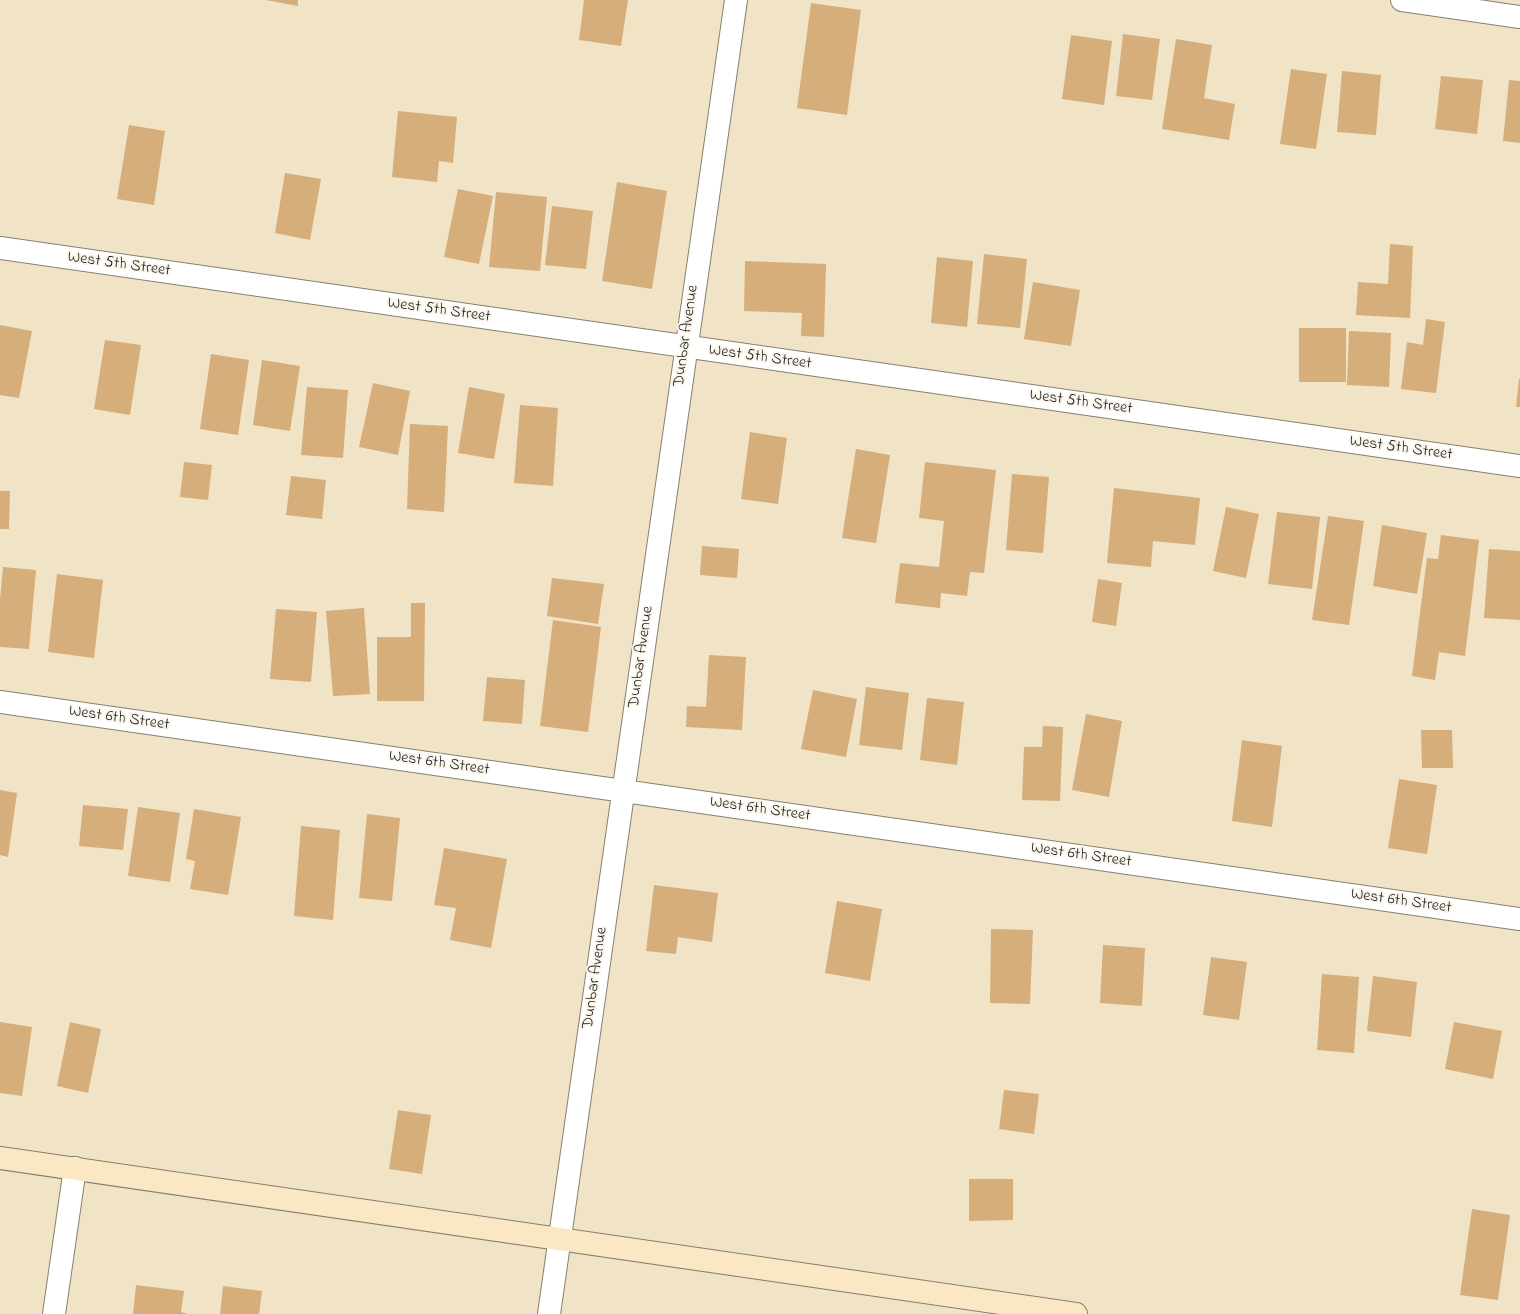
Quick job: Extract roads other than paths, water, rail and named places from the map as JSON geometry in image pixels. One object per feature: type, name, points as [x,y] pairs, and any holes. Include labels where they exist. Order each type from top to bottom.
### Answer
[{"type":"main road","points":[[0,1158],[560,1239],[1040,1311],[1076,1314]]},
{"type":"street","name":"Dunbar Avenue","points":[[549,1314],[736,0]]},
{"type":"street","points":[[1402,0],[1520,17]]},
{"type":"street","name":"West 5th Street","points":[[0,248],[1520,466]]},
{"type":"street","name":"West 6th Street","points":[[0,702],[1520,919]]},
{"type":"street","points":[[54,1314],[75,1168]]}]
